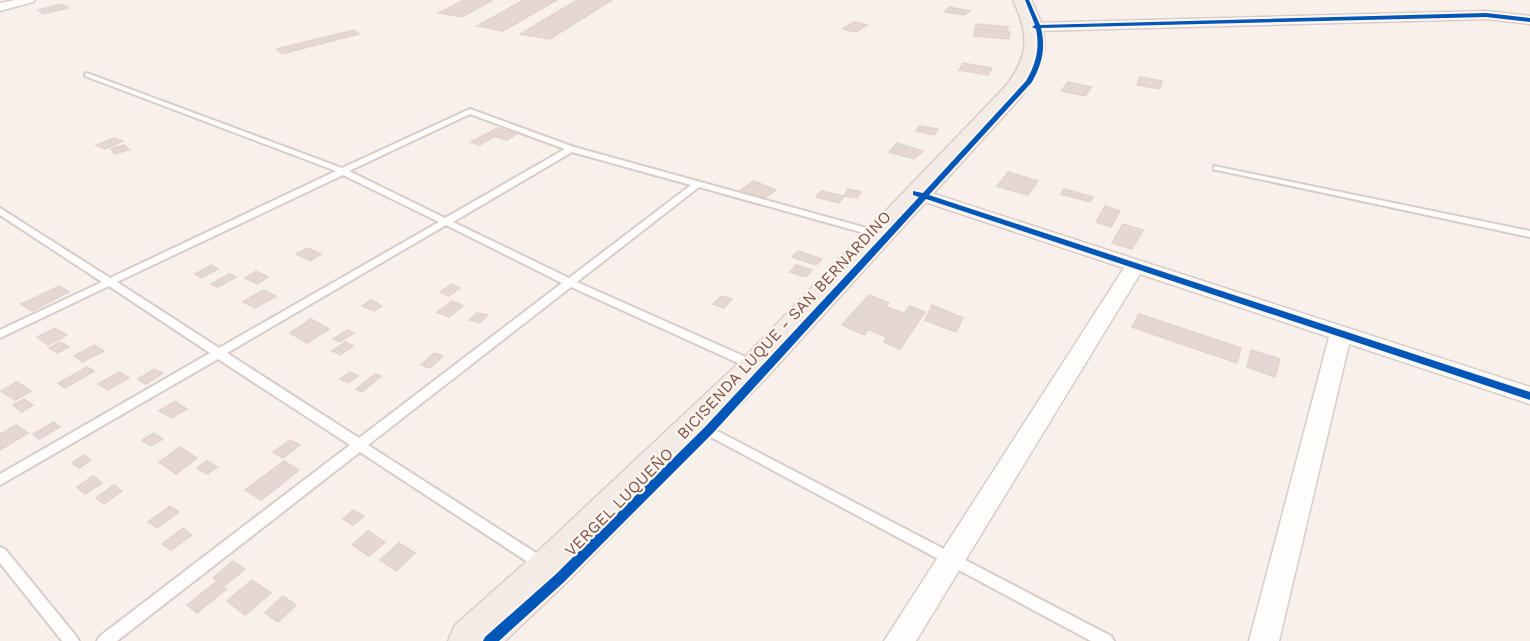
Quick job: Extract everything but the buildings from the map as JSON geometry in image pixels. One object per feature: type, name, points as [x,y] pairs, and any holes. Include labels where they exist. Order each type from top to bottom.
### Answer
[{"type":"main road","name":"VERGEL LUQUEÑO","points":[[472,641],[550,569],[756,366],[1023,79],[1036,49],[1028,13]]},
{"type":"street","points":[[0,7],[29,0]]},
{"type":"street","points":[[1028,13],[1486,15],[1530,20]]},
{"type":"street","points":[[916,193],[1530,396]]},
{"type":"street","points":[[899,641],[1136,266]]},
{"type":"street","points":[[1264,641],[1341,333]]},
{"type":"lane","points":[[87,75],[342,171],[569,282],[756,366]]},
{"type":"lane","points":[[0,333],[470,111],[571,149],[879,234]]},
{"type":"lane","points":[[0,480],[571,149]]},
{"type":"lane","points":[[1217,168],[1530,234]]},
{"type":"lane","points":[[105,641],[697,184]]},
{"type":"lane","points":[[0,211],[107,283],[550,569]]},
{"type":"lane","points":[[697,424],[1106,641]]},
{"type":"lane","points":[[0,553],[71,641]]},
{"type":"cycle path","name":"BICISENDA LUQUE - SAN BERNARDINO","points":[[490,641],[559,579],[709,430],[1029,82],[1039,61],[1041,41],[1037,21],[1027,0]]},
{"type":"cycle path","points":[[1035,27],[1486,15],[1530,20]]},
{"type":"cycle path","points":[[916,193],[1530,396]]}]
